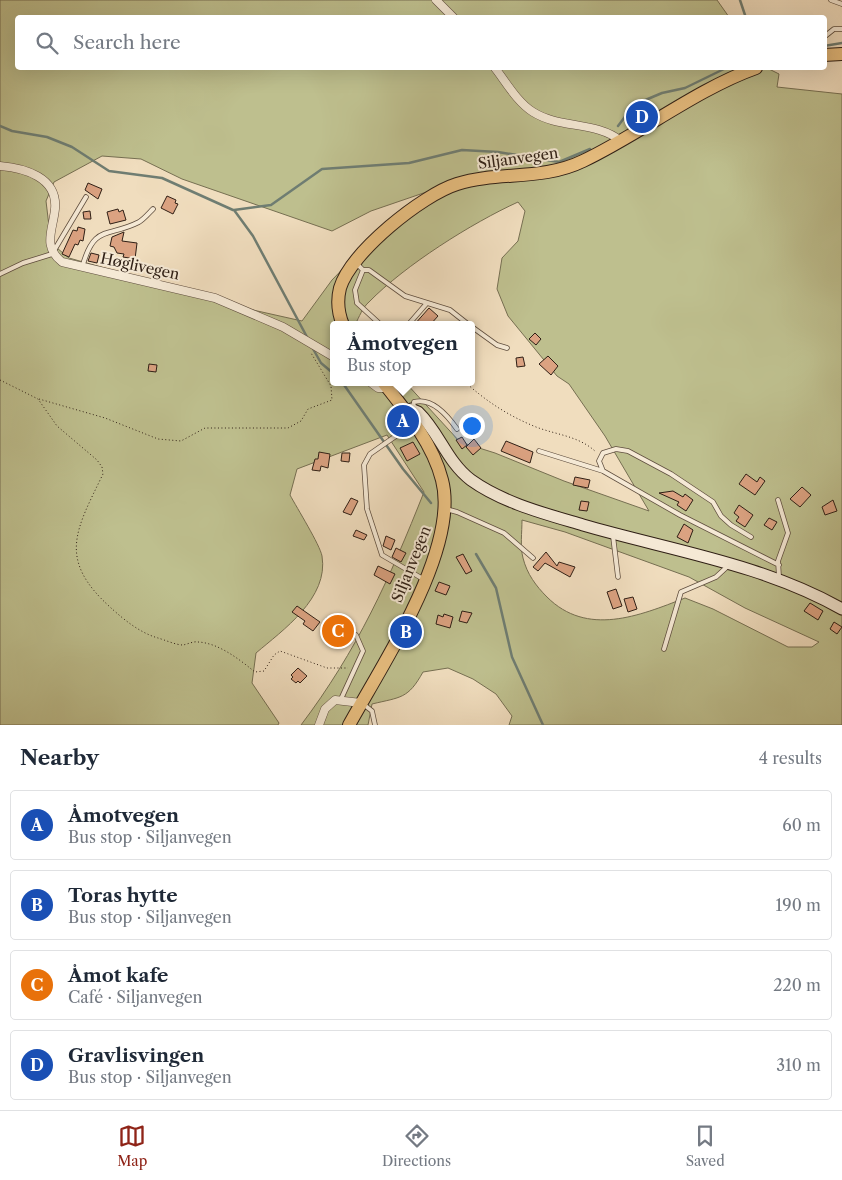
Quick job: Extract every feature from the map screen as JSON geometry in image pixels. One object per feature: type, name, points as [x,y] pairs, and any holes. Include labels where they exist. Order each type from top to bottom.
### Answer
[{"type":"main road","points":[[827,55],[842,54]]},
{"type":"main road","name":"Siljanvegen","points":[[342,321],[339,312],[340,288],[404,215],[446,188],[471,181],[536,175],[582,162],[723,83],[752,70]]},
{"type":"main road","name":"Siljanvegen","points":[[349,725],[425,580],[441,538],[446,509],[439,468],[414,423],[410,411],[387,386]]},
{"type":"main road","points":[[410,411],[421,414],[456,466],[477,484],[506,498],[536,510],[779,580],[840,604]]},
{"type":"street","points":[[436,0],[451,15]]},
{"type":"street","points":[[497,70],[532,112],[554,121],[610,133],[621,141]]},
{"type":"street","points":[[0,166],[28,170],[40,178],[49,189],[55,203],[49,236],[53,253]]},
{"type":"street","name":"Høglivegen","points":[[53,253],[62,262],[82,268],[158,283],[215,298],[270,320],[328,354]]},
{"type":"street","points":[[319,725],[325,709],[332,702],[341,699],[361,703]]},
{"type":"lane","points":[[831,0],[842,4]]},
{"type":"lane","points":[[827,35],[834,29],[842,29]]},
{"type":"lane","points":[[0,274],[53,253],[86,197]]},
{"type":"lane","points":[[82,268],[87,251],[100,234],[139,222],[153,209]]},
{"type":"lane","points":[[377,321],[357,303],[356,290],[359,266],[369,270],[405,296],[450,310],[464,321]]},
{"type":"lane","points":[[411,321],[427,303]]},
{"type":"lane","points":[[475,330],[497,345],[507,348]]},
{"type":"lane","points":[[410,411],[416,401],[430,404],[446,415],[457,429]]},
{"type":"lane","points":[[414,423],[370,454],[366,460],[364,472],[367,509],[382,555],[425,580]]},
{"type":"lane","points":[[603,471],[599,461],[600,456],[619,449],[634,453],[701,492],[713,502],[721,516],[730,525],[752,537]]},
{"type":"lane","points":[[539,451],[603,471],[680,516],[779,565]]},
{"type":"lane","points":[[778,500],[788,533],[779,565],[779,580]]},
{"type":"lane","points":[[446,509],[457,512],[504,534],[532,558]]},
{"type":"lane","points":[[613,533],[618,577]]},
{"type":"lane","points":[[664,649],[681,592],[716,577],[729,565]]},
{"type":"lane","points":[[341,699],[363,651],[356,635]]},
{"type":"lane","points":[[361,703],[372,711],[375,725]]},
{"type":"path","points":[[310,352],[330,384]]},
{"type":"path","points":[[0,380],[38,399],[105,418],[158,439],[181,441],[205,428],[288,428],[301,421],[308,409],[332,400],[331,386]]},
{"type":"path","points":[[469,386],[486,402],[507,414],[537,427],[583,442],[600,456]]},
{"type":"path","points":[[38,399],[57,426],[97,460],[102,467],[103,474],[81,518],[76,545],[79,568],[93,592],[113,610],[134,626],[154,637],[182,645],[198,642],[232,654],[255,672],[264,671],[274,655],[280,651],[327,668],[345,667],[354,670]]},
{"type":"green space","points":[[0,0],[717,0],[728,15],[15,15],[15,70],[771,70],[779,74],[777,87],[842,94],[842,725],[509,725],[512,716],[496,694],[473,679],[448,668],[423,672],[413,687],[403,696],[372,704],[368,725],[301,725],[339,669],[371,613],[424,492],[387,435],[297,469],[290,495],[320,551],[322,571],[318,586],[302,612],[256,653],[252,683],[279,723],[278,725],[0,725]],"holes":[[[102,156],[141,159],[182,179],[332,231],[371,211],[441,187],[362,249],[332,280],[302,321],[204,299],[193,293],[69,258],[51,243],[46,201],[54,182]],[[522,520],[565,532],[689,577],[745,608],[819,642],[812,647],[788,647],[713,609],[685,598],[632,616],[596,620],[579,617],[563,609],[547,597],[532,579],[522,554]]]},
{"type":"building","points":[[88,183],[102,189],[98,199],[85,190]]},
{"type":"building","points":[[167,196],[176,200],[175,203],[178,204],[173,214],[161,208]]},
{"type":"building","points":[[118,209],[119,212],[123,210],[126,220],[110,224],[107,212]]},
{"type":"building","points":[[90,211],[91,219],[84,219],[83,212]]},
{"type":"building","points":[[78,227],[85,229],[83,241],[80,240],[78,245],[75,244],[69,257],[62,254],[73,230],[77,231]]},
{"type":"building","points":[[124,232],[122,241],[137,243],[135,259],[123,257],[124,254],[117,253],[114,247],[110,246],[112,237]]},
{"type":"building","points":[[91,253],[99,255],[97,263],[88,261]]},
{"type":"building","points":[[429,308],[438,316],[434,321],[418,321]]},
{"type":"building","points":[[535,333],[541,339],[536,345],[529,339]]},
{"type":"building","points":[[548,356],[558,366],[551,375],[539,364]]},
{"type":"building","points":[[523,357],[525,366],[517,367],[516,358]]},
{"type":"building","points":[[149,364],[157,365],[156,372],[148,371]]},
{"type":"building","points":[[462,437],[467,445],[462,449],[456,440]]},
{"type":"building","points":[[474,439],[481,448],[473,455],[466,447]]},
{"type":"building","points":[[506,441],[533,452],[530,463],[501,451]]},
{"type":"building","points":[[413,442],[420,454],[407,461],[400,448]]},
{"type":"building","points":[[319,452],[330,454],[328,468],[321,466],[320,471],[312,470],[315,459],[318,459]]},
{"type":"building","points":[[342,453],[350,453],[349,462],[341,461]]},
{"type":"building","points":[[746,474],[757,482],[760,477],[765,481],[755,495],[739,484]]},
{"type":"building","points":[[575,477],[590,480],[588,488],[573,485]]},
{"type":"building","points":[[802,487],[811,495],[800,507],[790,499]]},
{"type":"building","points":[[673,491],[683,497],[685,494],[693,500],[686,511],[677,505],[679,502],[659,493]]},
{"type":"building","points":[[351,498],[358,501],[351,515],[343,512]]},
{"type":"building","points":[[833,500],[837,511],[825,515],[822,507]]},
{"type":"building","points":[[581,501],[589,502],[587,511],[579,510]]},
{"type":"building","points":[[739,505],[753,515],[745,527],[736,521],[739,517],[734,513]]},
{"type":"building","points":[[769,518],[777,522],[772,530],[764,525]]},
{"type":"building","points":[[684,524],[693,530],[688,543],[677,537]]},
{"type":"building","points":[[356,530],[367,535],[364,540],[353,536]]},
{"type":"building","points":[[386,536],[395,540],[391,550],[383,546]]},
{"type":"building","points":[[396,548],[406,553],[401,562],[392,557]]},
{"type":"building","points":[[546,552],[557,566],[559,562],[575,567],[570,577],[545,563],[538,571],[533,567]]},
{"type":"building","points":[[463,554],[472,571],[466,574],[456,557]]},
{"type":"building","points":[[378,566],[395,574],[390,584],[374,575]]},
{"type":"building","points":[[439,582],[450,586],[446,595],[435,591]]},
{"type":"building","points":[[616,589],[622,606],[613,609],[607,592]]},
{"type":"building","points":[[633,597],[637,609],[628,612],[624,599]]},
{"type":"building","points":[[810,603],[823,611],[818,620],[804,611]]},
{"type":"building","points":[[297,606],[320,622],[313,631],[303,624],[305,621],[292,612]]},
{"type":"building","points":[[462,611],[472,613],[467,623],[459,621]]},
{"type":"building","points":[[444,614],[453,617],[450,628],[436,624],[438,615],[443,617]]},
{"type":"building","points":[[339,616],[351,625],[342,638],[322,624],[327,617],[334,622]]},
{"type":"building","points":[[834,622],[842,627],[837,634],[830,629]]},
{"type":"building","points":[[298,668],[307,676],[300,683],[298,681],[296,683],[291,679],[293,677],[291,675]]},
{"type":"waterway","points":[[740,0],[745,15]]},
{"type":"waterway","points":[[827,46],[842,43]]},
{"type":"waterway","points":[[618,126],[627,114],[643,101],[662,93],[685,88],[722,70]]},
{"type":"waterway","points":[[0,126],[12,131],[47,137],[72,147],[109,171],[162,178],[233,210]]},
{"type":"waterway","points":[[307,337],[253,236],[234,210],[271,205],[322,169],[409,163],[462,150],[498,152],[559,162],[590,149]]},
{"type":"waterway","points":[[312,347],[321,363],[330,371]]},
{"type":"waterway","points":[[345,386],[403,469],[431,503]]},
{"type":"waterway","points":[[476,554],[496,588],[512,657],[543,725]]},
{"type":"place","name":"Gravlisvingen","points":[[642,117]]},
{"type":"place","name":"Åmotvegen","points":[[403,421]]},
{"type":"place","name":"Åmot kafe","points":[[338,631]]},
{"type":"place","name":"Toras hytte","points":[[406,632]]}]
